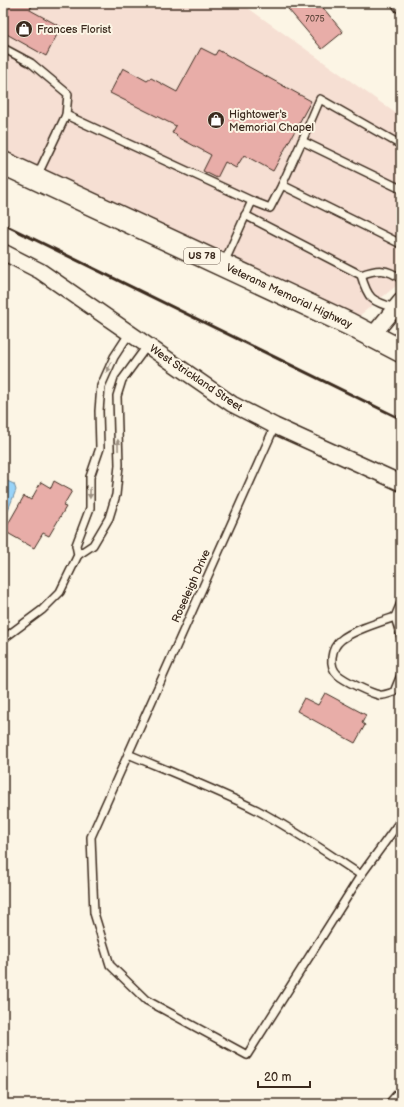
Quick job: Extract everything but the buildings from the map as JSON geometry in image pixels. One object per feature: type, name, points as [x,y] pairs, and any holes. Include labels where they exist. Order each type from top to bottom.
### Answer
[{"type":"main road","name":"Veterans Memorial Highway","points":[[3,163],[401,351]]},
{"type":"street","name":"West Strickland Street","points":[[3,252],[40,271],[232,404],[275,426],[401,483]]},
{"type":"street","points":[[372,336],[398,305]]},
{"type":"street","points":[[394,1104],[401,1096]]},
{"type":"lane","points":[[3,48],[31,63],[68,94],[66,115],[36,178]]},
{"type":"lane","points":[[66,115],[270,208],[282,185],[320,99],[401,145]]},
{"type":"lane","points":[[302,141],[401,189]]},
{"type":"lane","points":[[282,185],[401,244]]},
{"type":"lane","points":[[223,266],[252,201]]},
{"type":"lane","points":[[246,215],[361,275],[371,299],[398,305]]},
{"type":"lane","points":[[361,275],[373,270],[386,271],[401,279]]},
{"type":"lane","points":[[78,555],[76,546],[90,508],[90,477],[100,448],[99,418],[101,386],[114,357],[129,334]]},
{"type":"lane","points":[[3,639],[42,610],[60,592],[78,555],[93,544],[109,518],[116,495],[119,465],[117,396],[122,380],[147,346]]},
{"type":"lane","name":"Roseleigh Drive","points":[[275,426],[91,837],[94,913],[110,965],[146,1000],[247,1055],[361,875]]},
{"type":"lane","points":[[401,603],[395,617],[401,637]]},
{"type":"lane","points":[[395,617],[356,632],[341,640],[333,651],[332,666],[337,675],[368,691],[381,695],[394,692],[401,675]]},
{"type":"lane","points":[[128,754],[258,811],[314,844],[361,875],[401,820]]},
{"type":"shaded area","points":[[3,3],[241,3],[401,117],[401,282],[349,324],[3,163]]},
{"type":"water","points":[[3,481],[14,484],[16,490],[6,515],[3,516]]},
{"type":"railway","points":[[3,224],[401,419]]},
{"type":"place","name":"Frances Florist","points":[[24,29]]},
{"type":"place","name":"Hightower's Memorial Chapel","points":[[216,120]]}]
